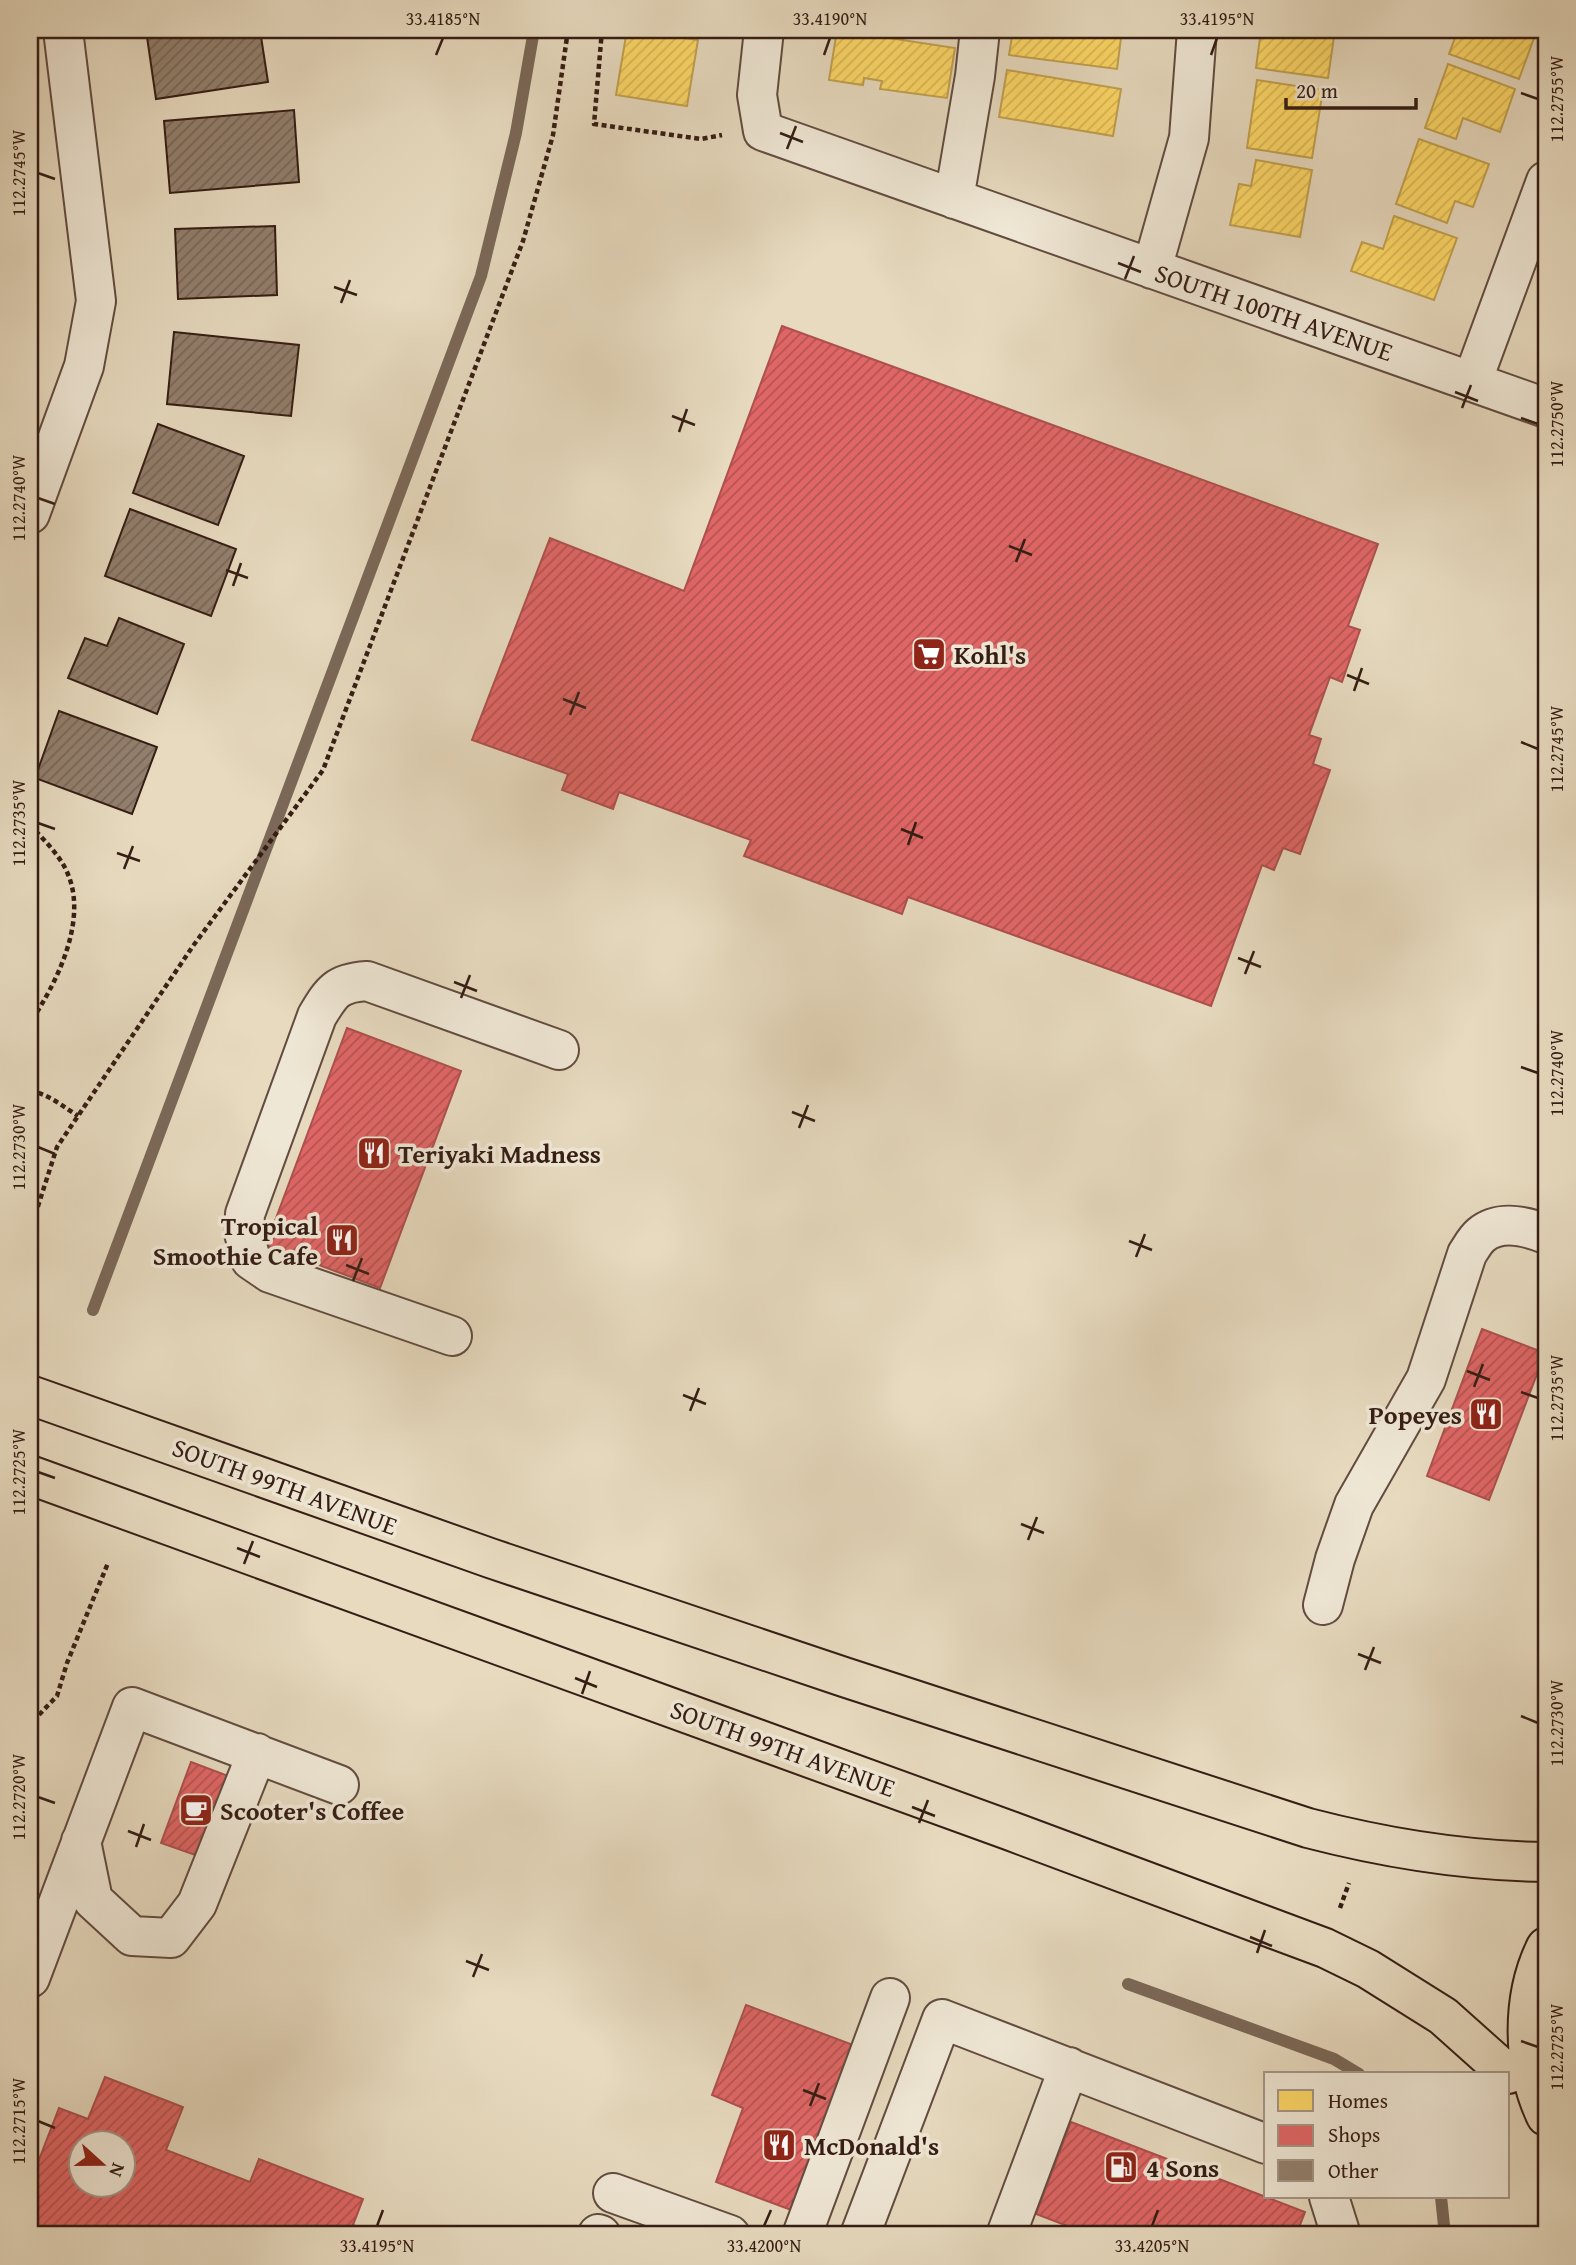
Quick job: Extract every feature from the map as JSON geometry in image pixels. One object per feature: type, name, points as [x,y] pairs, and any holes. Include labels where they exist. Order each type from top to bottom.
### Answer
[{"type":"main road","name":"SOUTH 99TH AVENUE","points":[[30,1395],[490,1558],[1308,1828],[1365,1843],[1412,1850],[1546,1862]]},
{"type":"main road","name":"SOUTH 99TH AVENUE","points":[[30,1475],[1011,1831],[1325,1948],[1368,1969],[1443,2016],[1506,2072]]},
{"type":"main road","points":[[1544,2111],[1531,2069],[1527,2030],[1532,1991],[1546,1947]]},
{"type":"main road","name":"SOUTH 99TH AVENUE","points":[[1510,2076],[1544,2111]]},
{"type":"street","points":[[30,514],[84,366],[96,301],[64,30]]},
{"type":"street","points":[[762,124],[757,95],[764,30]]},
{"type":"street","points":[[954,199],[980,30]]},
{"type":"street","points":[[1152,269],[1189,138],[1198,30]]},
{"type":"street","name":"SOUTH 100TH AVENUE","points":[[762,124],[954,199],[1546,408]]},
{"type":"street","points":[[1472,382],[1546,181]]},
{"type":"street","points":[[453,1336],[270,1273],[251,1260],[244,1233],[244,1214],[317,1016],[330,994],[348,982],[367,981],[559,1049]]},
{"type":"street","points":[[1323,1605],[1335,1559],[1354,1505],[1426,1378],[1467,1254],[1479,1237],[1494,1227],[1518,1226],[1546,1234]]},
{"type":"street","points":[[30,1979],[132,1707],[339,1785]]},
{"type":"street","points":[[81,1841],[93,1900],[132,1936],[171,1938],[197,1904],[257,1753]]},
{"type":"street","points":[[802,2235],[890,1998]]},
{"type":"street","points":[[860,2235],[942,2019],[1264,2143]]},
{"type":"street","points":[[1006,2235],[1069,2067]]},
{"type":"street","points":[[613,2193],[730,2235]]},
{"type":"street","points":[[1329,2198],[1341,2235]]},
{"type":"path","points":[[30,1231],[57,1147],[193,946],[323,770],[523,242],[552,135],[568,30]]},
{"type":"path","points":[[602,30],[594,124],[701,139],[762,124]]},
{"type":"path","points":[[30,825],[47,843],[67,872],[73,898],[72,925],[65,957],[50,993],[30,1023]]},
{"type":"path","points":[[30,1064],[37,1092]]},
{"type":"path","points":[[30,1091],[37,1092],[78,1116]]},
{"type":"path","points":[[30,1729],[35,1719],[57,1696],[67,1663],[108,1563]]},
{"type":"path","points":[[1340,1908],[1349,1883]]},
{"type":"building: Homes","points":[[627,30],[698,40],[687,106],[616,95]]},
{"type":"building: Homes","points":[[837,30],[955,48],[947,98],[880,89],[882,81],[864,78],[863,85],[829,80]]},
{"type":"building: Homes","points":[[1013,30],[1122,30],[1117,69],[1009,55]]},
{"type":"building: Homes","points":[[1261,30],[1335,30],[1328,78],[1256,68]]},
{"type":"building: Homes","points":[[1458,30],[1537,30],[1519,79],[1449,54]]},
{"type":"building: Homes","points":[[1448,64],[1515,89],[1500,132],[1463,118],[1456,139],[1425,128]]},
{"type":"building: Homes","points":[[1007,70],[1121,89],[1113,136],[999,117]]},
{"type":"building: Homes","points":[[1257,80],[1323,90],[1312,158],[1247,148]]},
{"type":"building: Homes","points":[[1419,139],[1489,164],[1473,207],[1455,201],[1447,223],[1396,204]]},
{"type":"building: Homes","points":[[1256,160],[1312,170],[1300,237],[1230,225],[1239,184],[1251,186]]},
{"type":"building: Homes","points":[[1394,216],[1457,238],[1434,300],[1351,271],[1362,242],[1383,249]]},
{"type":"building: Shops","name":"Kohl's","points":[[782,326],[1378,544],[1348,626],[1360,630],[1342,682],[1330,677],[1309,735],[1321,739],[1313,764],[1330,770],[1300,854],[1283,848],[1274,870],[1262,865],[1211,1006],[908,897],[902,914],[744,856],[751,840],[619,792],[613,809],[562,790],[568,774],[472,740],[550,538],[684,591]]},
{"type":"building: Shops","points":[[347,1028],[461,1071],[380,1288],[266,1245]]},
{"type":"building: Shops","name":"Popeyes","points":[[1482,1329],[1545,1353],[1489,1500],[1427,1476]]},
{"type":"building: Shops","name":"Scooter's Coffee","points":[[191,1762],[231,1777],[201,1857],[161,1843]]},
{"type":"building: Shops","name":"McDonald's","points":[[746,2005],[864,2049],[802,2214],[716,2182],[743,2108],[712,2095]]},
{"type":"building: Shops","points":[[105,2077],[183,2107],[166,2150],[250,2182],[259,2159],[363,2199],[353,2225],[381,2235],[30,2235],[30,2183],[59,2108],[88,2119]]},
{"type":"building: Shops","name":"4 Sons","points":[[1071,2122],[1305,2212],[1296,2235],[1091,2235],[1036,2214]]},
{"type":"building: Other","points":[[146,30],[260,30],[268,82],[156,99]]},
{"type":"building: Other","points":[[294,110],[299,182],[170,193],[164,121]]},
{"type":"building: Other","points":[[275,226],[277,295],[178,299],[175,229]]},
{"type":"building: Other","points":[[174,332],[299,345],[291,416],[167,404]]},
{"type":"building: Other","points":[[158,424],[244,456],[218,525],[133,493]]},
{"type":"building: Other","points":[[130,509],[236,549],[211,616],[105,576]]},
{"type":"building: Other","points":[[119,618],[184,644],[157,714],[68,678],[85,638],[107,646]]},
{"type":"building: Other","points":[[59,711],[157,747],[132,814],[35,778]]},
{"type":"waterway","points":[[93,1310],[481,276],[516,133],[534,30]]},
{"type":"waterway","points":[[1128,1984],[1334,2059],[1356,2072]]},
{"type":"waterway","points":[[1441,2198],[1445,2235]]},
{"type":"place","name":"Kohl's","points":[[929,654]]},
{"type":"place","name":"Teriyaki Madness","points":[[374,1153]]},
{"type":"place","name":"Tropical Smoothie Cafe","points":[[342,1240]]},
{"type":"place","name":"Popeyes","points":[[1486,1414]]},
{"type":"place","name":"Scooter's Coffee","points":[[196,1810]]},
{"type":"place","name":"McDonald's","points":[[779,2145]]},
{"type":"place","name":"4 Sons","points":[[1121,2167]]}]
